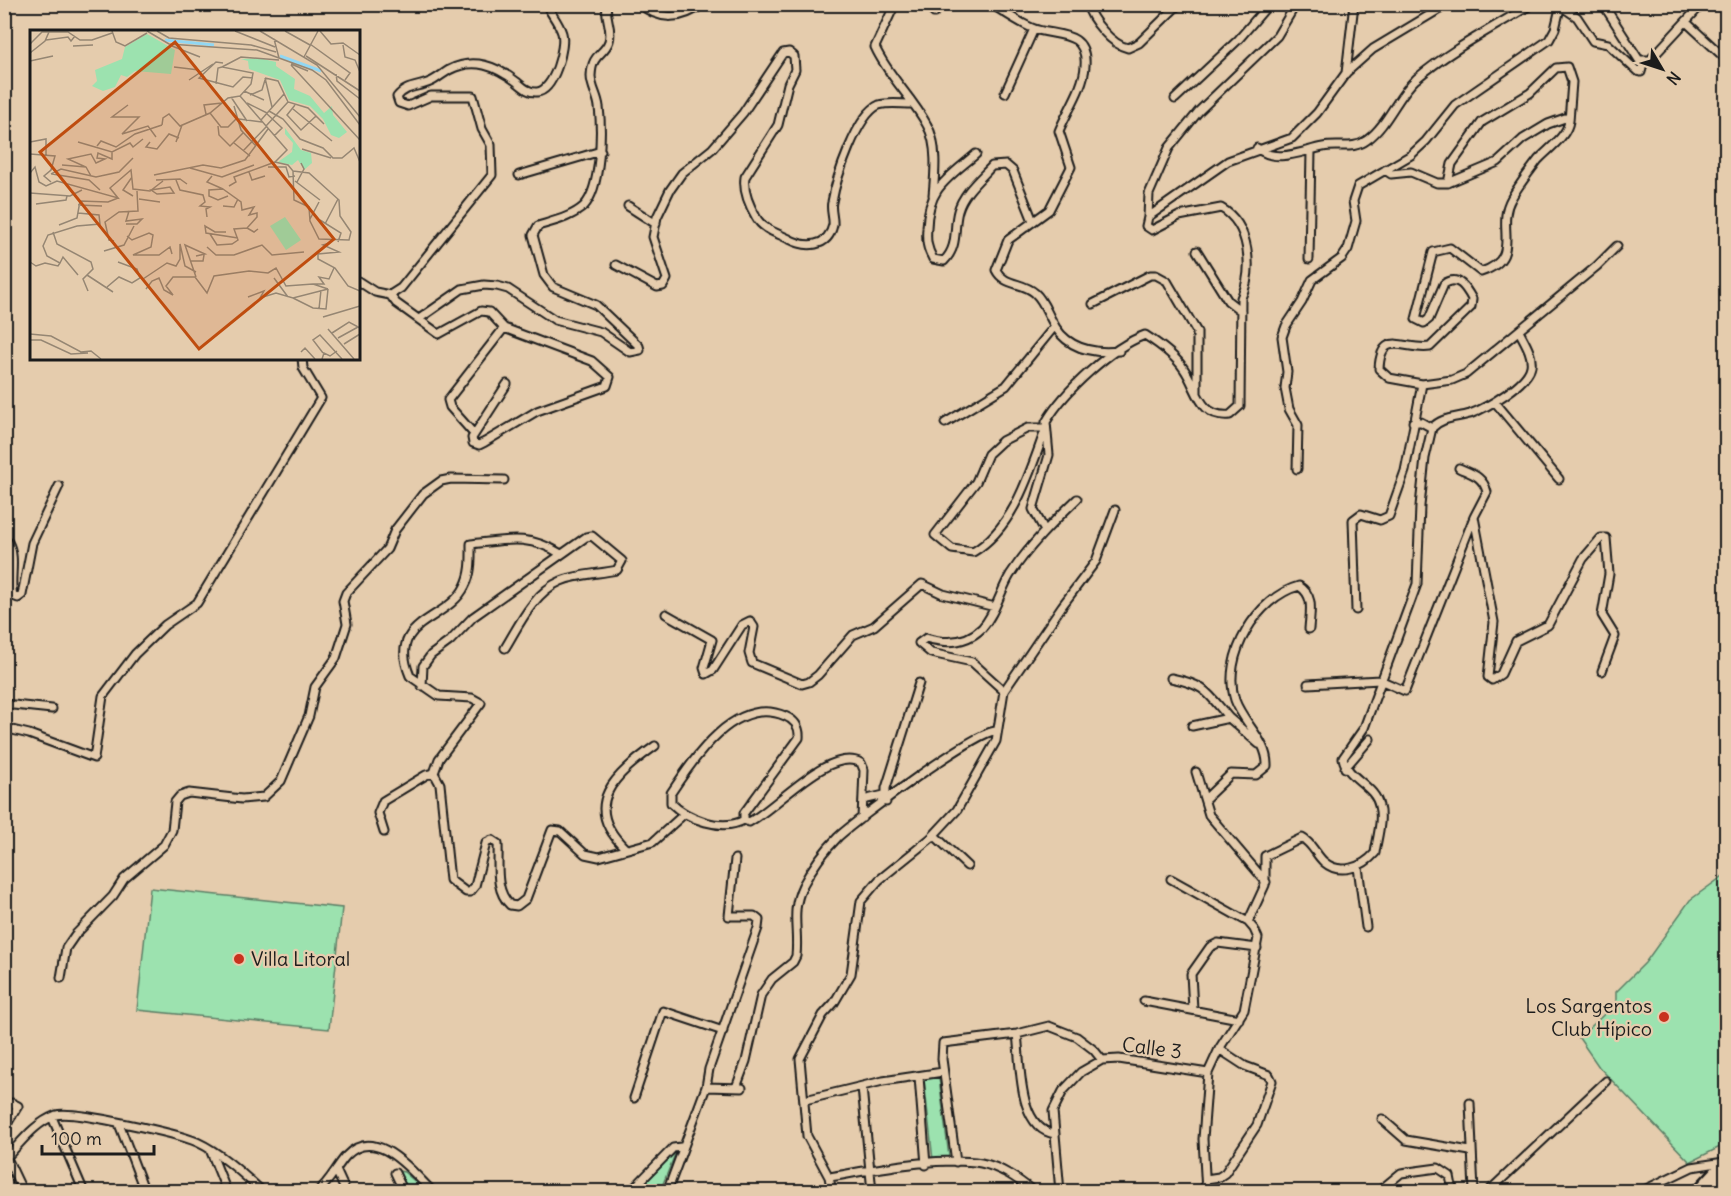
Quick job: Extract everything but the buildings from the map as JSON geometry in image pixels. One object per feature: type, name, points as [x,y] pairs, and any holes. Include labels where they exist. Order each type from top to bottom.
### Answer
[{"type":"main road","points":[[1696,1191],[1726,1165]]},
{"type":"main road","points":[[1708,1191],[1726,1165]]},
{"type":"street","points":[[390,295],[400,288],[492,175],[491,145],[482,129],[473,96],[431,96],[408,106],[399,103],[397,97],[402,91],[434,80],[462,64],[483,63],[500,69],[526,90],[537,92],[544,90],[552,83],[564,44],[562,32],[546,4]]},
{"type":"street","points":[[418,319],[462,289],[484,285],[497,286],[508,289],[555,320],[601,332],[630,352],[640,350],[639,346],[596,305],[553,287],[544,275],[533,235],[538,226],[571,215],[590,198],[600,151],[599,103],[591,76],[594,58],[609,41],[611,31],[605,12],[607,4]]},
{"type":"street","points":[[640,4],[646,10],[671,18],[691,14],[703,4]]},
{"type":"street","points":[[895,4],[875,47],[882,64],[928,126],[933,150],[933,195]]},
{"type":"street","points":[[934,14],[943,4]]},
{"type":"street","points":[[991,4],[1034,29],[1066,34],[1075,40],[1083,54],[1085,68],[1059,131],[1071,167],[1049,210],[1008,240],[996,270],[1009,282],[1034,292],[1054,327],[1081,350],[1119,351]]},
{"type":"street","points":[[1088,4],[1093,17],[1114,42],[1128,48],[1138,43],[1179,4]]},
{"type":"street","points":[[1175,99],[1238,40],[1269,4]]},
{"type":"street","points":[[1148,217],[1149,194],[1169,148],[1199,111],[1277,36],[1296,4]]},
{"type":"street","points":[[1346,73],[1354,4]]},
{"type":"street","points":[[1046,428],[1028,428],[1002,441],[988,454],[976,482],[956,511],[935,535],[952,549],[974,552],[985,545],[1018,502],[1046,428],[1049,417],[1091,367],[1119,351],[1132,340],[1145,335],[1160,345],[1183,367],[1203,406],[1222,416],[1230,416],[1240,406],[1241,298],[1246,287],[1249,261],[1247,249],[1230,213],[1221,208],[1179,216],[1152,230],[1144,222],[1208,173],[1257,148],[1292,138],[1304,128],[1346,73],[1386,39],[1448,4]]},
{"type":"street","points":[[1257,148],[1271,156],[1311,151],[1323,147],[1352,146],[1368,140],[1414,81],[1452,54],[1532,4]]},
{"type":"street","points":[[1603,4],[1639,60],[1644,62],[1650,60],[1702,4]]},
{"type":"street","points":[[1297,470],[1300,443],[1298,425],[1289,409],[1285,388],[1287,372],[1282,337],[1312,280],[1342,258],[1348,249],[1356,221],[1353,201],[1358,186],[1419,148],[1455,105],[1549,40],[1555,29],[1561,5],[1577,17],[1593,41],[1608,44],[1641,72],[1644,69],[1644,62]]},
{"type":"street","points":[[1686,22],[1726,59]]},
{"type":"street","points":[[1005,93],[1034,29]]},
{"type":"street","points":[[616,265],[657,287],[663,286],[667,279],[653,237],[670,190],[682,173],[712,148],[743,113],[783,53],[789,52],[794,56],[795,70],[788,84],[778,125],[745,177],[744,186],[762,226],[799,244],[818,245],[828,237],[833,224],[831,204],[857,126],[867,112],[880,104],[911,104]]},
{"type":"street","points":[[1448,183],[1452,165],[1482,122],[1530,93],[1556,68],[1567,67],[1572,82],[1566,131],[1538,161],[1511,199],[1503,223],[1509,239],[1507,248],[1495,266],[1481,272],[1450,248],[1433,252],[1416,319],[1424,323],[1429,319],[1444,284],[1448,281],[1454,280],[1464,286],[1472,299],[1471,307],[1438,343],[1430,347],[1422,348],[1395,343],[1388,345],[1380,356],[1379,369],[1389,378],[1422,384],[1452,380],[1466,374],[1617,246]]},
{"type":"street","points":[[1385,171],[1391,174],[1410,172],[1437,183],[1448,183],[1497,162],[1523,139],[1548,124],[1561,118],[1569,121]]},
{"type":"street","points":[[519,176],[600,151]]},
{"type":"street","points":[[1309,259],[1311,151]]},
{"type":"street","points":[[975,154],[933,195],[927,206],[926,246],[933,259],[944,261],[950,255],[956,238],[958,211],[966,194],[992,166],[1005,165],[1013,171],[1033,221]]},
{"type":"street","points":[[628,206],[656,224]]},
{"type":"street","points":[[1197,250],[1228,301],[1241,311]]},
{"type":"street","points":[[1093,304],[1150,275],[1156,275],[1167,281],[1197,332],[1197,398]]},
{"type":"street","points":[[360,282],[375,292],[390,295],[439,334],[481,311],[489,312],[504,328],[592,361],[610,377],[607,386],[528,415],[479,445],[473,443],[472,438],[507,384]]},
{"type":"street","points":[[945,423],[1006,386],[1054,327]]},
{"type":"street","points":[[474,435],[450,407],[448,400],[504,328]]},
{"type":"street","points":[[1248,922],[1266,882],[1265,856],[1302,838],[1329,865],[1342,869],[1358,867],[1375,853],[1379,804],[1375,796],[1345,768],[1343,759],[1364,728],[1417,584],[1420,506],[1425,458],[1432,428],[1447,418],[1470,414],[1495,402],[1526,377],[1532,365],[1531,357],[1519,331]]},
{"type":"street","points":[[4,728],[29,734],[94,758],[103,696],[142,647],[165,625],[197,603],[321,398],[303,368],[302,360]]},
{"type":"street","points":[[1356,610],[1353,520],[1361,514],[1380,520],[1389,516],[1405,471],[1422,384]]},
{"type":"street","points":[[1495,402],[1559,479]]},
{"type":"street","points":[[1413,422],[1421,422],[1432,428]]},
{"type":"street","points":[[1045,531],[1033,508],[1049,455],[1046,428]]},
{"type":"street","points":[[1308,684],[1380,680],[1405,690],[1474,517],[1487,492],[1485,483],[1477,476],[1459,468]]},
{"type":"street","points":[[62,978],[66,948],[75,935],[113,896],[124,879],[164,844],[172,830],[175,802],[180,796],[189,793],[242,800],[264,797],[281,781],[309,716],[315,687],[336,658],[347,624],[343,602],[346,594],[387,549],[396,530],[423,494],[441,481],[451,479],[504,480]]},
{"type":"street","points":[[4,542],[8,542],[13,551],[12,589],[13,596],[18,598],[22,595],[32,543],[59,486]]},
{"type":"street","points":[[1005,691],[972,662],[932,653],[925,650],[919,643],[926,638],[940,642],[962,641],[982,628],[1010,575],[1045,531],[1077,499]]},
{"type":"street","points":[[832,1191],[829,1177],[807,1136],[805,1100],[801,1095],[800,1059],[817,1023],[834,1003],[851,974],[861,901],[879,880],[934,835],[957,810],[996,741],[1005,691],[1062,606],[1096,561],[1115,510]]},
{"type":"street","points":[[1474,517],[1494,622],[1488,676],[1492,680],[1501,674],[1516,641],[1548,625],[1583,559],[1601,538],[1606,538],[1609,574],[1602,615],[1615,636],[1602,671]]},
{"type":"street","points":[[422,686],[423,666],[431,655],[450,641],[473,617],[561,554],[592,536],[622,561],[616,570],[562,580],[548,589],[531,606],[505,648]]},
{"type":"street","points":[[561,554],[544,543],[528,539],[471,544],[471,566],[460,594],[424,621],[409,638],[404,652],[410,676],[422,686],[439,696],[472,698],[482,703],[439,759],[434,773],[440,784],[448,874],[452,882],[466,892],[470,892],[475,886],[486,843],[490,840],[498,844],[497,874],[503,894],[507,902],[514,906],[526,899],[552,830],[560,831],[591,856],[599,857],[653,842],[683,814]]},
{"type":"street","points":[[666,614],[713,642],[704,668],[706,674],[713,670],[742,625],[750,621],[754,627],[748,653],[752,663],[802,684],[818,675],[853,635],[874,626],[922,584],[942,594],[995,607]]},
{"type":"street","points":[[1205,799],[1232,774],[1256,775],[1265,770],[1267,761],[1260,744],[1235,701],[1232,685],[1236,655],[1243,637],[1272,598],[1286,589],[1299,586],[1307,591],[1310,599],[1309,629]]},
{"type":"street","points":[[1171,678],[1195,683],[1204,689],[1228,718],[1260,744]]},
{"type":"street","points":[[885,799],[919,683]]},
{"type":"street","points":[[4,704],[52,709]]},
{"type":"street","points":[[744,820],[744,813],[799,738],[799,730],[790,719],[768,711],[747,715],[709,742],[671,793],[671,802],[683,814],[728,826],[744,820],[749,822],[818,771],[841,760],[858,761],[863,766],[862,818]]},
{"type":"street","points":[[1192,726],[1228,718]]},
{"type":"street","points":[[706,1087],[739,1087],[762,995],[772,979],[796,957],[794,912],[802,887],[828,848],[885,799],[947,756],[980,736],[996,731]]},
{"type":"street","points":[[1345,768],[1370,739]]},
{"type":"street","points":[[626,849],[616,840],[607,821],[605,798],[617,775],[655,746]]},
{"type":"street","points":[[1196,772],[1209,815],[1266,882]]},
{"type":"street","points":[[384,832],[378,813],[383,801],[426,775],[434,773]]},
{"type":"street","points":[[863,800],[885,799]]},
{"type":"street","points":[[934,835],[967,866]]},
{"type":"street","points":[[667,1191],[681,1147],[706,1087],[759,923],[754,916],[729,916],[735,859]]},
{"type":"street","points":[[1358,867],[1366,927]]},
{"type":"street","points":[[1171,879],[1248,922],[1256,932],[1257,948],[1244,1010],[1219,1049],[1208,1073],[1203,1139],[1206,1191]]},
{"type":"street","points":[[1194,1009],[1189,981],[1191,974],[1210,946],[1218,943],[1257,948]]},
{"type":"street","points":[[1144,1001],[1239,1019]]},
{"type":"street","points":[[634,1098],[663,1011],[723,1031]]},
{"type":"street","points":[[956,1162],[943,1072],[942,1048],[946,1040],[1017,1034],[1049,1026],[1077,1037],[1094,1050],[1102,1060]]},
{"type":"street","points":[[1017,1034],[1026,1111],[1037,1126],[1055,1134]]},
{"type":"street","points":[[1206,1179],[1225,1173],[1253,1132],[1272,1077],[1245,1066],[1219,1049]]},
{"type":"street","name":"Calle 3","points":[[1060,1191],[1053,1111],[1057,1100],[1081,1072],[1102,1060],[1134,1059],[1208,1073]]},
{"type":"street","points":[[805,1100],[943,1072]]},
{"type":"street","points":[[919,1077],[926,1165]]},
{"type":"street","points":[[1488,1191],[1606,1081]]},
{"type":"street","points":[[862,1087],[872,1191]]},
{"type":"street","points":[[4,1106],[12,1103],[18,1106],[4,1129]]},
{"type":"street","points":[[1470,1103],[1470,1152],[1474,1191]]},
{"type":"street","points":[[23,1191],[5,1159],[30,1130],[52,1117],[63,1114],[196,1142],[232,1165],[263,1191]]},
{"type":"street","points":[[52,1117],[84,1191]]},
{"type":"street","points":[[1382,1119],[1407,1140],[1470,1152]]},
{"type":"street","points":[[119,1124],[145,1191]]},
{"type":"street","points":[[317,1191],[351,1152],[360,1147],[378,1146],[393,1155],[433,1191]]},
{"type":"street","points":[[630,1191],[673,1148],[681,1147]]},
{"type":"street","points":[[211,1152],[226,1191]]},
{"type":"street","points":[[829,1177],[956,1162],[981,1163],[999,1169],[1034,1191]]},
{"type":"street","points":[[219,1173],[232,1165]]},
{"type":"street","points":[[1640,1191],[1692,1167],[1726,1165]]},
{"type":"street","points":[[1378,1191],[1401,1173],[1438,1168],[1450,1176],[1453,1191]]},
{"type":"street","points":[[336,1170],[346,1191]]},
{"type":"street","points":[[395,1173],[404,1191]]},
{"type":"green space","name":"Los Sargentos Club Hípico","points":[[1726,874],[1726,1144],[1690,1162],[1599,1067],[1579,1038],[1616,1003],[1616,992],[1645,963],[1690,900]]},
{"type":"green space","name":"Villa Litoral","points":[[150,888],[342,908],[329,1029],[137,1010]]},
{"type":"green space","points":[[935,1075],[939,1078],[949,1157],[933,1160],[924,1079]]},
{"type":"green space","points":[[676,1152],[660,1191],[637,1191]]},
{"type":"green space","points":[[399,1171],[404,1172],[426,1191],[409,1191]]},
{"type":"place","name":"Villa Litoral","points":[[239,959]]},
{"type":"place","name":"Los Sargentos Club Hípico","points":[[1664,1017]]}]
